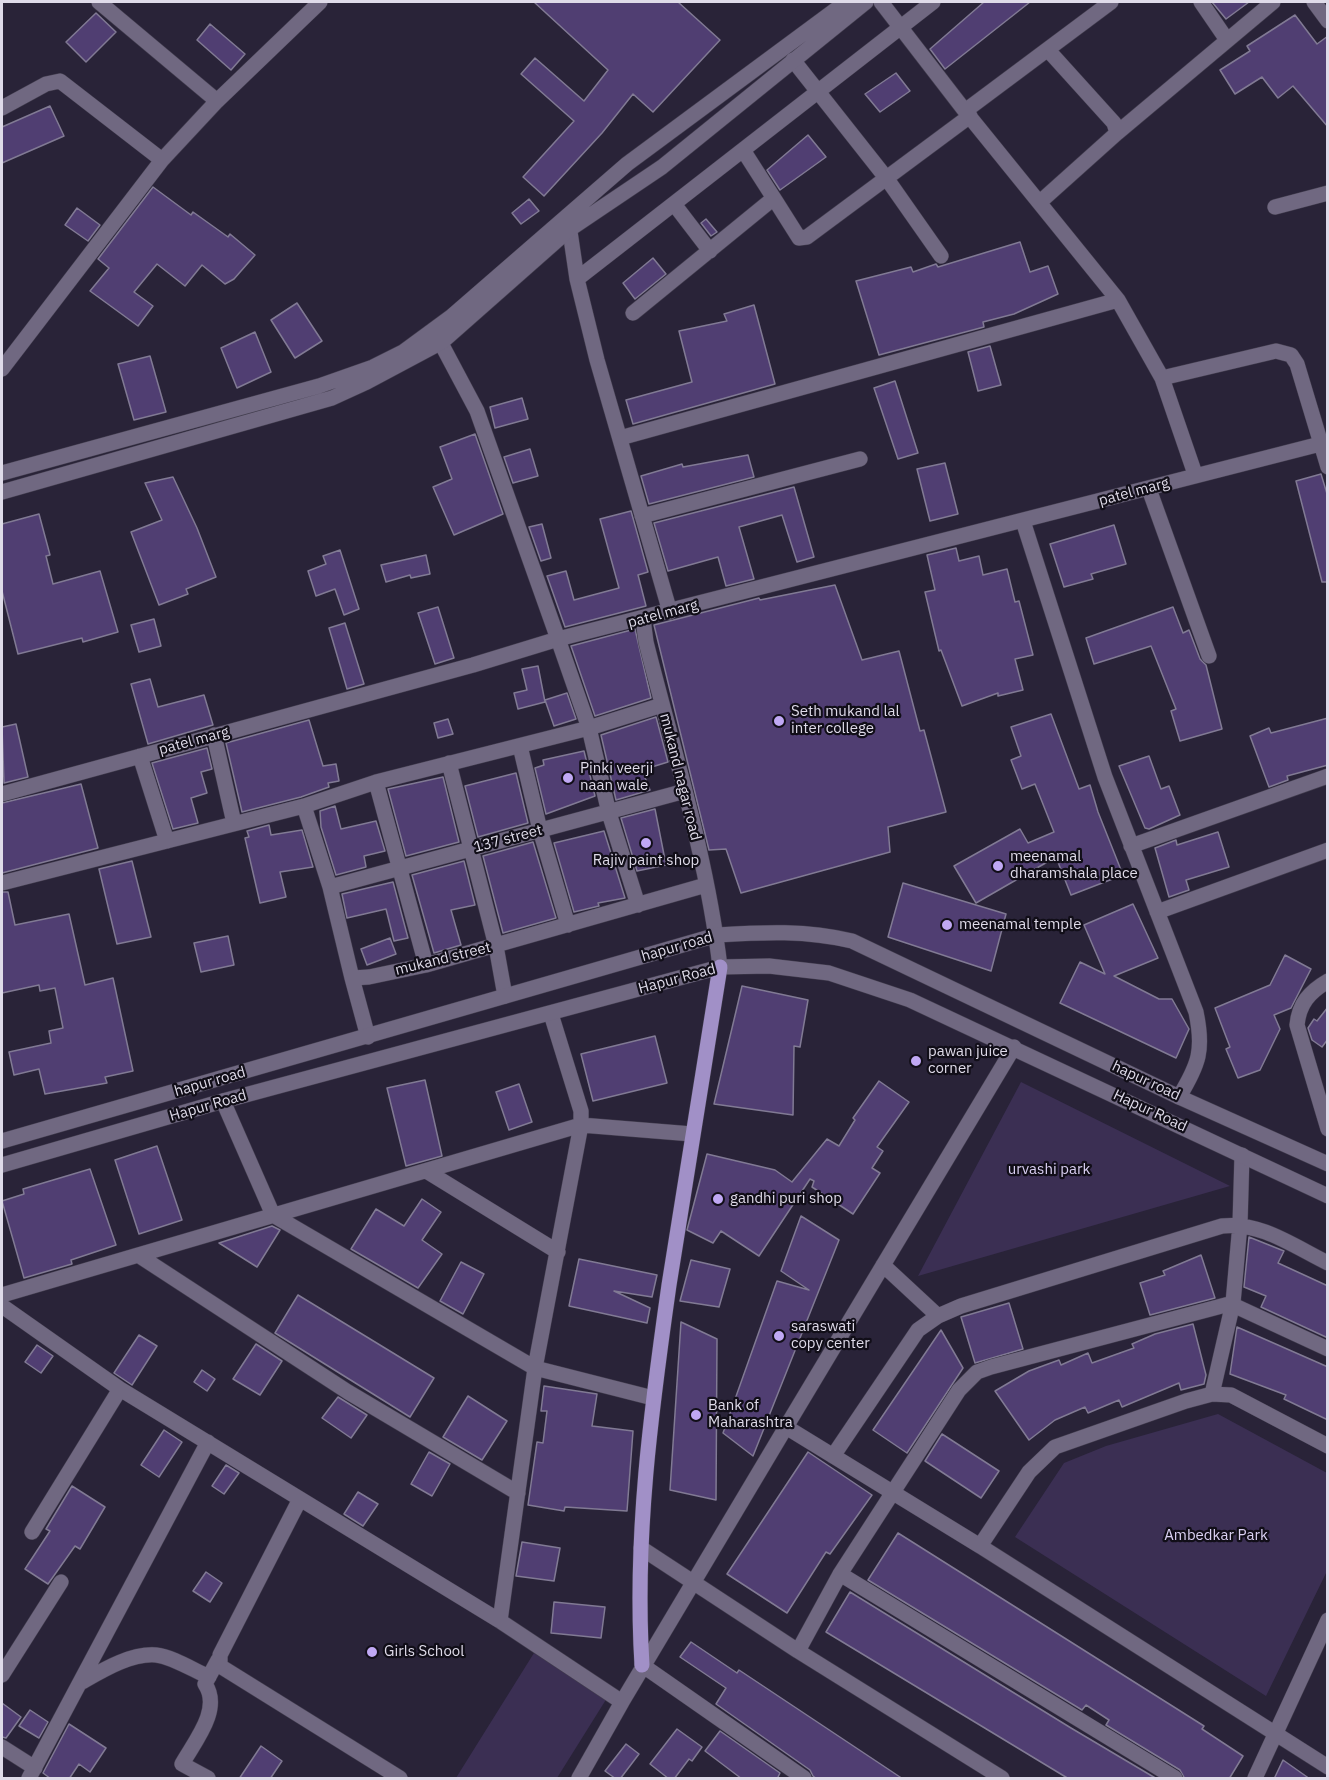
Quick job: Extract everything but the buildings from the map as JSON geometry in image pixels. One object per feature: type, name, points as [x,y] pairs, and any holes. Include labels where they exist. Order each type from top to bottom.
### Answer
[{"type":"main road","points":[[642,1665],[638,1602],[653,1398],[692,1134],[720,967]]},
{"type":"street","points":[[99,2],[217,101]]},
{"type":"street","points":[[2,369],[162,160],[217,101],[320,2]]},
{"type":"street","points":[[2,492],[332,398],[368,382],[438,336],[568,223],[627,164],[846,2]]},
{"type":"street","points":[[568,223],[657,171],[866,2]]},
{"type":"street","points":[[881,2],[1118,300],[1162,378],[1195,474]]},
{"type":"street","points":[[577,279],[933,2]]},
{"type":"street","points":[[743,150],[794,233],[802,239],[887,179],[1111,2]]},
{"type":"street","points":[[1201,2],[1227,40]]},
{"type":"street","points":[[1040,202],[1117,133],[1273,2]]},
{"type":"street","points":[[1314,2],[1328,21]]},
{"type":"street","points":[[1048,50],[1114,123],[1117,133]]},
{"type":"street","points":[[793,60],[887,179],[941,256]]},
{"type":"street","points":[[2,108],[46,84],[60,81],[162,160]]},
{"type":"street","points":[[1275,207],[1328,193]]},
{"type":"street","points":[[633,313],[765,204],[775,200]]},
{"type":"street","points":[[674,204],[710,250]]},
{"type":"street","points":[[568,223],[577,279],[670,612]]},
{"type":"street","points":[[620,438],[1118,300]]},
{"type":"street","points":[[2,473],[319,386],[373,367],[438,336]]},
{"type":"street","points":[[438,336],[477,411],[558,639],[589,728],[609,813],[638,905]]},
{"type":"street","points":[[1162,378],[1276,351],[1285,352],[1297,364],[1324,443],[1328,467]]},
{"type":"street","name":"patel marg","points":[[2,794],[472,665],[558,639],[1149,489],[1195,474],[1324,443]]},
{"type":"street","points":[[642,516],[860,459]]},
{"type":"street","points":[[1149,489],[1209,656]]},
{"type":"street","points":[[1023,521],[1105,777],[1196,1012],[1201,1034],[1201,1052],[1196,1069],[1179,1097]]},
{"type":"street","name":"mukand nagar road","points":[[643,619],[662,705],[685,790],[717,935],[720,967]]},
{"type":"street","points":[[2,883],[304,806],[376,782],[589,728],[662,705]]},
{"type":"street","points":[[214,735],[234,823]]},
{"type":"street","points":[[520,746],[540,830],[568,925]]},
{"type":"street","points":[[140,756],[167,841]]},
{"type":"street","points":[[449,764],[496,946],[505,996]]},
{"type":"street","points":[[1131,846],[1328,776]]},
{"type":"street","points":[[376,782],[426,965]]},
{"type":"street","name":"137 street","points":[[330,886],[609,813],[685,790]]},
{"type":"street","points":[[304,806],[330,886],[368,1036]]},
{"type":"street","points":[[1157,912],[1328,850]]},
{"type":"street","name":"mukand street","points":[[352,978],[369,978],[426,965],[706,885]]},
{"type":"street","name":"hapur road","points":[[2,1141],[717,935],[780,931],[818,933],[852,941],[1179,1097],[1328,1164]]},
{"type":"street","name":"Hapur Road","points":[[2,1165],[223,1101],[720,967],[770,966],[830,973],[910,1000],[1328,1196]]},
{"type":"street","points":[[1328,981],[1308,995],[1298,1010],[1297,1025],[1328,1129]]},
{"type":"street","points":[[500,1621],[536,1368],[581,1125],[581,1111],[551,1014]]},
{"type":"street","points":[[583,1777],[642,1665],[1014,1047]]},
{"type":"street","points":[[223,1101],[273,1215],[536,1368],[653,1398]]},
{"type":"street","points":[[2,1295],[428,1172],[581,1125],[692,1134]]},
{"type":"street","points":[[1212,1394],[1233,1304],[1240,1224],[1242,1155]]},
{"type":"street","points":[[428,1172],[558,1252]]},
{"type":"street","points":[[833,1456],[918,1330],[938,1316],[962,1306],[1222,1226],[1240,1224],[1264,1232],[1328,1263]]},
{"type":"street","points":[[138,1255],[348,1392],[518,1493]]},
{"type":"street","points":[[883,1265],[938,1316]]},
{"type":"street","points":[[798,1651],[840,1574],[959,1390],[977,1372],[1050,1350],[1233,1304],[1328,1349]]},
{"type":"street","points":[[2,1306],[120,1389],[500,1621],[622,1702]]},
{"type":"street","points":[[32,1532],[120,1389]]},
{"type":"street","points":[[980,1546],[1029,1472],[1055,1447],[1186,1401],[1212,1394],[1232,1395],[1328,1446]]},
{"type":"street","points":[[786,1427],[980,1546],[1328,1767]]},
{"type":"street","points":[[2,1747],[32,1773],[208,1442]]},
{"type":"street","points":[[208,1779],[182,1764],[212,1705],[211,1692],[205,1684],[300,1499]]},
{"type":"street","points":[[641,1548],[798,1651],[1002,1779]]},
{"type":"street","points":[[840,1574],[1175,1779]]},
{"type":"street","points":[[2,1675],[61,1582]]},
{"type":"street","points":[[1256,1779],[1328,1620]]},
{"type":"street","points":[[82,1682],[108,1667],[158,1655],[209,1677]]},
{"type":"street","points":[[218,1660],[226,1672],[400,1779]]},
{"type":"street","points":[[642,1665],[804,1779]]},
{"type":"green space","name":"urvashi park","points":[[1021,1082],[1230,1186],[918,1276]]},
{"type":"green space","name":"Ambedkar Park","points":[[1218,1414],[1327,1473],[1327,1571],[1266,1696],[1015,1537],[1064,1463],[1106,1446]]},
{"type":"green space","points":[[534,1653],[607,1698],[557,1778],[456,1778]]},
{"type":"place","name":"Seth mukand lal inter college","points":[[779,721]]},
{"type":"place","name":"Pinki veerji naan wale","points":[[568,778]]},
{"type":"place","name":"Rajiv paint shop","points":[[646,843]]},
{"type":"place","name":"meenamal dharamshala place","points":[[998,866]]},
{"type":"place","name":"meenamal temple","points":[[947,925]]},
{"type":"place","name":"pawan juice corner","points":[[916,1061]]},
{"type":"place","name":"gandhi puri shop","points":[[718,1199]]},
{"type":"place","name":"saraswati copy center","points":[[779,1336]]},
{"type":"place","name":"Bank of Maharashtra","points":[[696,1415]]},
{"type":"place","name":"Girls School","points":[[372,1652]]}]
